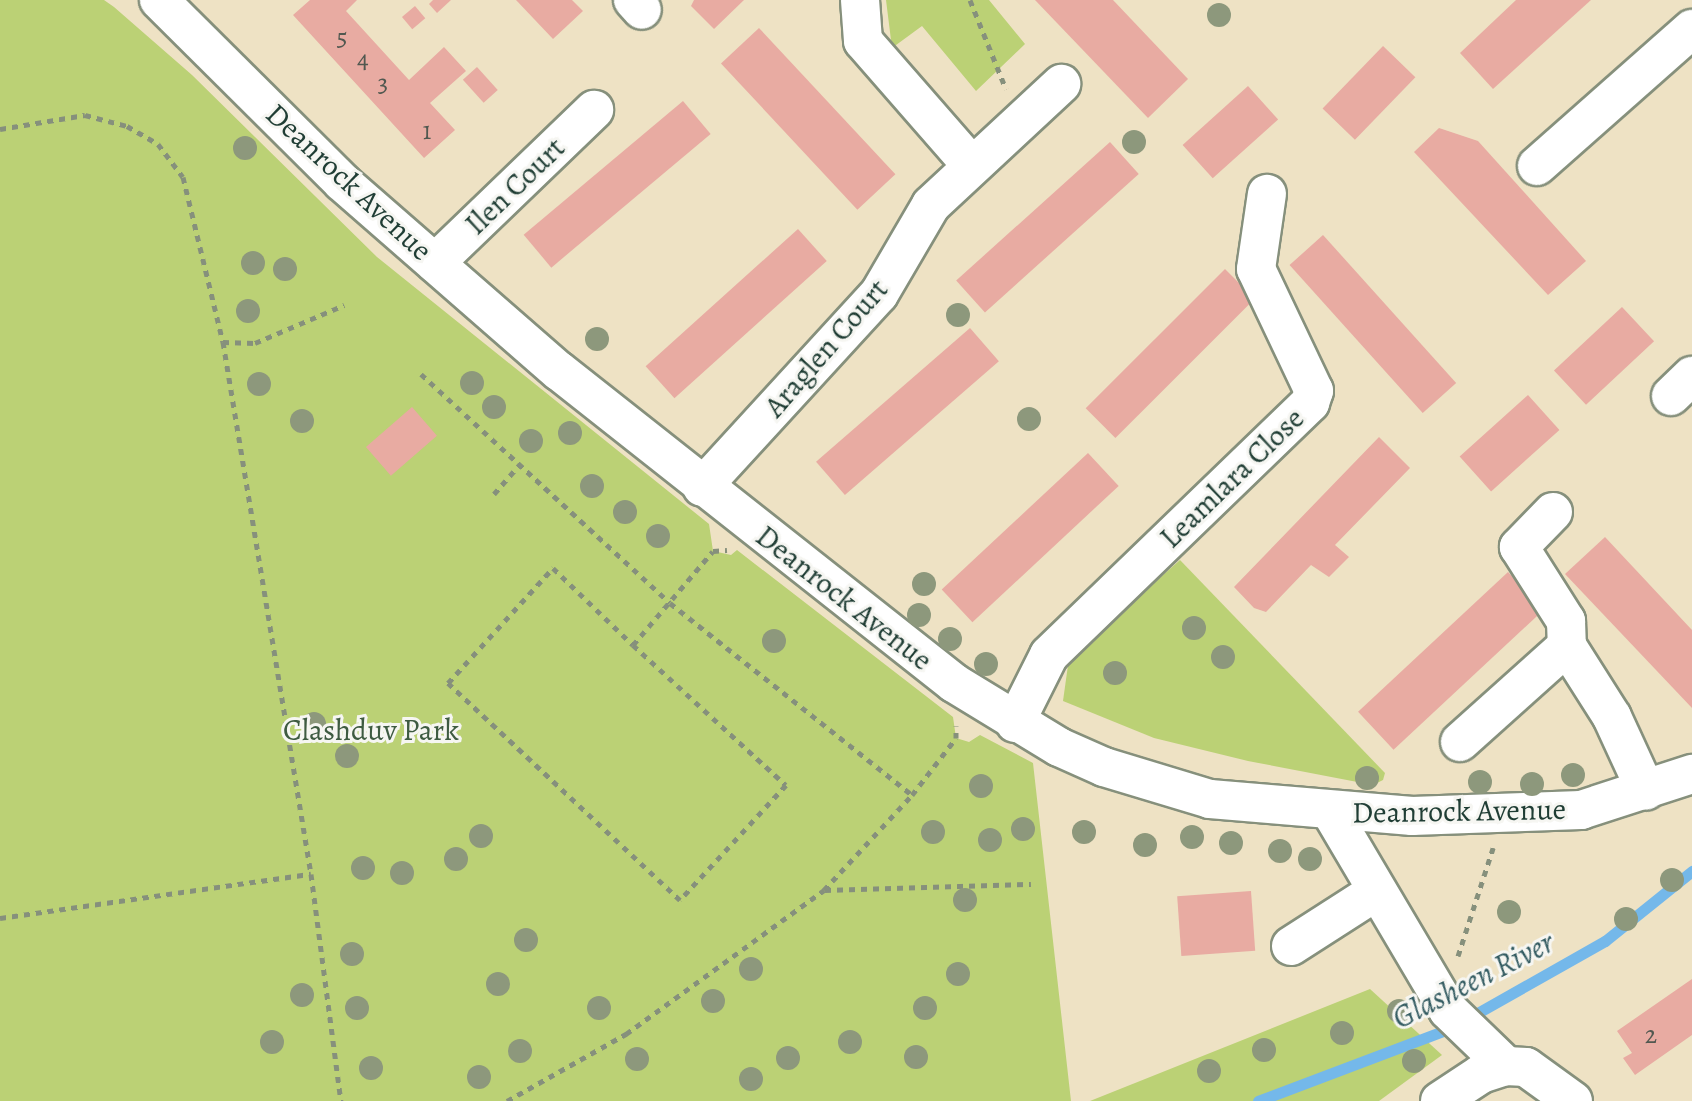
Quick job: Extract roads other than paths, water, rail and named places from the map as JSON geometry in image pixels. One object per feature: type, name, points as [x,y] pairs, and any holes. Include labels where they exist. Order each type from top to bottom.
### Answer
[{"type":"street","name":"Deanrock Avenue","points":[[159,0],[342,182],[435,263],[702,487],[954,683],[1015,723],[1104,767],[1161,786],[1210,799],[1331,812],[1503,816],[1581,810],[1692,774]]},
{"type":"street","points":[[860,0],[863,41],[972,166]]},
{"type":"street","points":[[1537,166],[1692,29]]},
{"type":"street","name":"Araglen Court","points":[[702,487],[879,294],[931,205],[1061,84]]},
{"type":"street","name":"Ilen Court","points":[[435,263],[594,110]]},
{"type":"street","name":"Leamlara Close","points":[[1015,723],[1049,655],[1310,403],[1314,391],[1256,269],[1267,194]]},
{"type":"street","points":[[1553,512],[1519,547],[1566,621],[1567,646],[1612,717],[1646,791]]},
{"type":"street","points":[[1460,742],[1567,646]]},
{"type":"street","points":[[1331,812],[1375,892],[1448,1010],[1494,1054],[1526,1067],[1562,1091]]},
{"type":"street","points":[[1291,946],[1375,892]]},
{"type":"street","points":[[1440,1101],[1481,1074],[1494,1054]]},
{"type":"waterway","name":"Glasheen River","points":[[1258,1101],[1451,1028],[1605,941],[1692,871]]},
{"type":"park label","name":"Clashduv Park","points":[[371,730]]}]
